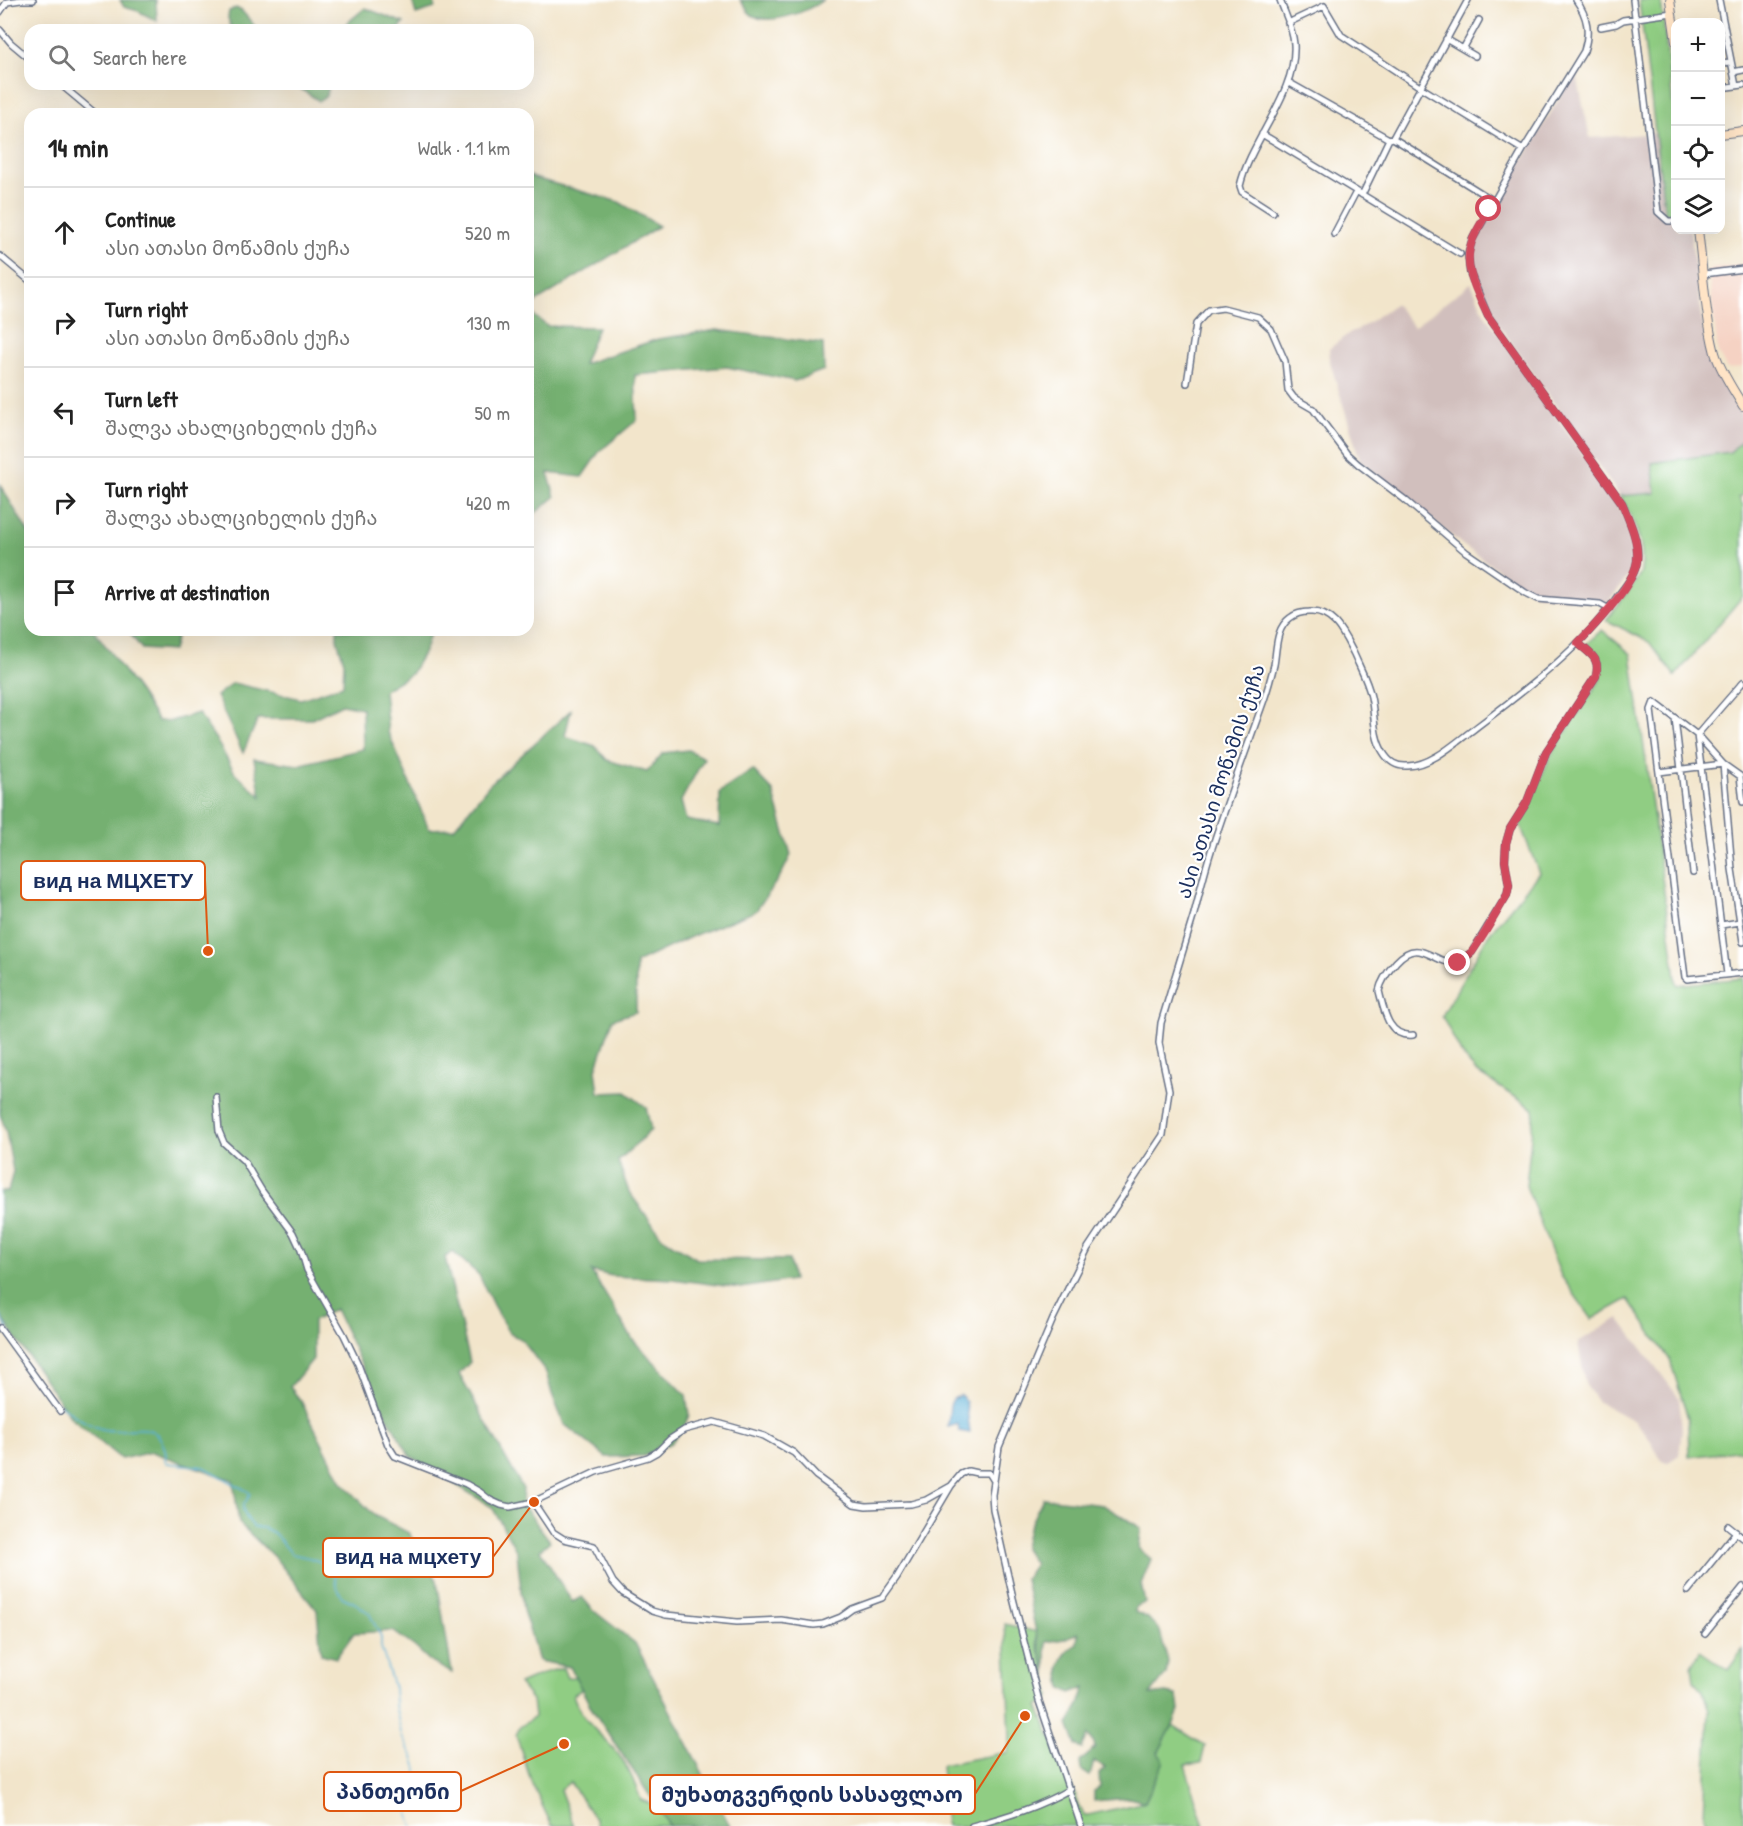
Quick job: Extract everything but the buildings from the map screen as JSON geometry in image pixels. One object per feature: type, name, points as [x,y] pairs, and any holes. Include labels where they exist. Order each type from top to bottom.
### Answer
[{"type":"main road","points":[[1670,0],[1673,18]]},
{"type":"main road","points":[[1725,133],[1743,131]]},
{"type":"main road","points":[[1699,234],[1710,329],[1716,354],[1721,368],[1743,406]]},
{"type":"street","points":[[0,12],[7,3],[33,0]]},
{"type":"street","points":[[1273,212],[1242,192],[1240,186],[1262,134],[1288,82],[1294,60],[1292,33],[1280,0]]},
{"type":"street","points":[[1334,234],[1391,139],[1468,0]]},
{"type":"street","name":"ასი ათასი მოწამის ქუჩა","points":[[1081,1826],[1039,1701],[993,1509],[992,1495],[999,1447],[1067,1288],[1088,1248],[1163,1135],[1169,1089],[1159,1043],[1161,1023],[1212,846],[1266,692],[1274,664],[1279,632],[1283,624],[1297,614],[1306,612],[1317,612],[1328,616],[1336,623],[1344,634],[1368,687],[1379,745],[1391,762],[1398,766],[1426,762],[1518,696],[1578,643],[1609,609],[1634,571],[1637,560],[1632,527],[1622,503],[1488,316],[1474,286],[1468,255],[1472,240],[1523,150],[1584,51],[1588,37],[1588,25],[1576,0]]},
{"type":"street","points":[[1634,0],[1658,213],[1671,221]]},
{"type":"street","points":[[1719,0],[1736,86]]},
{"type":"street","points":[[1288,23],[1324,6],[1341,35],[1523,150]]},
{"type":"street","points":[[1601,27],[1616,24],[1621,20],[1672,13]]},
{"type":"street","points":[[1463,49],[1479,20]]},
{"type":"street","points":[[0,30],[24,54]]},
{"type":"street","points":[[1446,39],[1475,56]]},
{"type":"street","points":[[1725,63],[1731,62]]},
{"type":"street","points":[[1733,72],[1743,70]]},
{"type":"street","points":[[1288,82],[1391,139],[1494,201]]},
{"type":"street","points":[[1725,87],[1743,85]]},
{"type":"street","points":[[67,90],[89,108]]},
{"type":"street","points":[[1262,134],[1460,254]]},
{"type":"street","points":[[0,256],[24,277]]},
{"type":"street","points":[[1704,274],[1743,269]]},
{"type":"street","points":[[1187,383],[1196,324],[1209,310],[1223,308],[1258,317],[1271,329],[1285,361],[1288,390],[1294,398],[1313,409],[1347,454],[1358,464],[1466,552],[1526,593],[1538,599],[1600,604],[1609,609]]},
{"type":"street","points":[[1413,1035],[1399,1034],[1390,1026],[1379,991],[1380,986],[1393,966],[1408,951],[1420,951],[1447,962],[1458,963],[1472,952],[1496,915],[1507,895],[1509,885],[1505,861],[1510,829],[1527,802],[1546,752],[1596,676],[1598,666],[1594,657],[1578,643]]},
{"type":"street","points":[[1727,974],[1697,735],[1743,681]]},
{"type":"street","points":[[1743,802],[1740,776],[1723,764],[1697,735],[1654,702],[1651,710],[1684,974],[1687,979],[1743,973]]},
{"type":"street","points":[[1675,718],[1693,873]]},
{"type":"street","points":[[1659,772],[1723,764]]},
{"type":"street","points":[[1723,764],[1732,869],[1743,942]]},
{"type":"street","points":[[1721,925],[1740,922]]},
{"type":"street","points":[[216,1097],[219,1131],[224,1143],[244,1161],[261,1191],[293,1233],[307,1270],[358,1364],[387,1444],[396,1456],[466,1484],[489,1500],[510,1507],[533,1502],[596,1472],[648,1457],[684,1430],[714,1422],[764,1436],[794,1453],[816,1476],[854,1504],[866,1506],[911,1504],[926,1500],[951,1486]]},
{"type":"street","points":[[0,1328],[60,1411]]},
{"type":"street","points":[[533,1502],[553,1532],[564,1539],[594,1546],[613,1582],[623,1593],[652,1611],[666,1615],[737,1622],[782,1620],[823,1624],[841,1617],[852,1609],[882,1598],[951,1486],[961,1474],[968,1471],[989,1473],[994,1480]]},
{"type":"street","points":[[1728,1526],[1743,1538]]},
{"type":"street","points":[[1688,1591],[1736,1532]]},
{"type":"street","points":[[1705,1634],[1743,1587]]},
{"type":"street","points":[[972,1826],[1011,1816],[1052,1800],[1070,1790]]},
{"type":"shaded area","points":[[1577,76],[1590,138],[1671,132],[1671,234],[1691,234],[1703,330],[1712,366],[1743,417],[1743,440],[1730,452],[1652,463],[1656,493],[1620,496],[1491,314],[1479,289],[1473,265],[1474,243],[1569,82]]},
{"type":"shaded area","points":[[1743,265],[1743,367],[1727,369],[1718,352],[1708,269]]},
{"type":"shaded area","points":[[1471,283],[1485,315],[1617,504],[1627,524],[1633,556],[1629,575],[1607,604],[1533,594],[1464,546],[1360,460],[1330,362],[1329,349],[1352,331],[1358,330],[1395,304],[1414,327]]},
{"type":"shaded area","points":[[1619,1318],[1679,1398],[1682,1429],[1679,1455],[1667,1463],[1662,1461],[1645,1432],[1634,1421],[1597,1401],[1585,1384],[1578,1342]]},
{"type":"green space","points":[[120,0],[156,0],[157,21],[124,7]]},
{"type":"green space","points":[[412,0],[434,0],[435,8],[416,14]]},
{"type":"green space","points":[[740,0],[823,0],[799,13],[769,19],[752,15]]},
{"type":"green space","points":[[1639,0],[1661,0],[1671,88],[1671,214],[1665,213]]},
{"type":"green space","points":[[236,8],[242,11],[253,24],[230,24],[229,11]]},
{"type":"green space","points":[[365,8],[404,23],[403,24],[346,24]]},
{"type":"green space","points":[[302,90],[328,90],[326,96],[319,101]]},
{"type":"green space","points":[[534,178],[619,202],[659,226],[534,303]]},
{"type":"green space","points":[[534,316],[547,326],[598,327],[583,364],[658,339],[717,330],[823,344],[824,370],[795,381],[727,367],[635,375],[637,420],[599,452],[582,477],[548,473],[555,497],[534,514]]},
{"type":"green space","points":[[1743,440],[1743,495],[1739,498],[1743,505],[1743,596],[1675,676],[1649,642],[1606,620],[1641,571],[1640,542],[1634,523],[1620,496],[1656,493],[1652,463],[1730,452]]},
{"type":"green space","points":[[0,485],[24,525],[24,636],[98,636],[158,721],[171,721],[198,713],[235,773],[261,796],[254,759],[298,765],[363,749],[362,708],[342,704],[312,719],[258,719],[243,753],[216,696],[233,683],[301,699],[343,685],[344,662],[337,636],[429,636],[425,650],[411,674],[384,690],[388,732],[429,829],[454,828],[489,785],[571,710],[565,736],[595,746],[607,760],[647,772],[663,753],[688,750],[704,758],[681,801],[686,820],[719,826],[720,792],[753,770],[773,791],[791,855],[782,873],[756,911],[695,935],[636,963],[636,1012],[613,1019],[596,1069],[599,1093],[626,1092],[646,1107],[651,1130],[618,1161],[629,1192],[662,1237],[697,1259],[789,1260],[793,1280],[741,1288],[672,1279],[612,1276],[591,1271],[633,1340],[686,1395],[689,1415],[684,1427],[671,1443],[644,1456],[606,1457],[564,1424],[546,1372],[522,1340],[509,1333],[479,1275],[453,1252],[445,1257],[470,1362],[459,1374],[523,1489],[522,1504],[550,1541],[540,1550],[572,1602],[582,1597],[594,1611],[635,1643],[730,1826],[670,1826],[592,1709],[570,1667],[539,1661],[523,1610],[517,1552],[492,1507],[410,1456],[381,1406],[335,1309],[313,1321],[313,1359],[290,1387],[301,1401],[342,1482],[374,1515],[409,1533],[437,1580],[452,1673],[431,1662],[393,1631],[354,1633],[336,1658],[321,1654],[317,1610],[276,1559],[239,1523],[233,1480],[152,1452],[121,1459],[71,1418],[0,1315],[0,1191],[8,1192],[13,1171],[6,1132],[0,1114]]},
{"type":"green space","points":[[1602,630],[1631,654],[1677,985],[1743,978],[1743,1450],[1689,1457],[1688,1418],[1670,1360],[1628,1299],[1592,1319],[1561,1276],[1526,1186],[1534,1109],[1476,1072],[1461,1053],[1442,1016],[1489,934],[1539,873],[1520,824],[1551,755],[1600,680],[1602,661],[1585,645]]},
{"type":"green space","points":[[132,636],[177,636],[173,651],[142,649]]},
{"type":"green space","points":[[1043,1498],[1103,1505],[1141,1528],[1139,1549],[1151,1559],[1141,1584],[1145,1603],[1136,1606],[1135,1612],[1148,1618],[1160,1631],[1168,1662],[1166,1674],[1150,1695],[1166,1693],[1177,1695],[1179,1711],[1158,1753],[1164,1761],[1145,1802],[1129,1798],[1094,1801],[1094,1791],[1100,1787],[1099,1774],[1105,1768],[1094,1761],[1090,1776],[1081,1770],[1080,1762],[1095,1748],[1088,1735],[1082,1748],[1076,1745],[1068,1724],[1079,1705],[1085,1687],[1071,1693],[1062,1688],[1060,1674],[1063,1658],[1077,1644],[1078,1633],[1064,1639],[1046,1642],[1046,1673],[1025,1579],[1035,1564],[1024,1548],[1028,1529]]},
{"type":"green space","points":[[1005,1624],[1037,1632],[1037,1642],[1050,1697],[1038,1706],[1084,1816],[1145,1802],[1158,1753],[1173,1725],[1205,1746],[1201,1763],[1185,1765],[1204,1826],[946,1826],[941,1765],[1008,1752],[1010,1737]]},
{"type":"green space","points":[[1743,1649],[1743,1826],[1709,1826],[1704,1815],[1709,1711],[1703,1691],[1694,1681],[1692,1666],[1700,1651],[1728,1670]]},
{"type":"green space","points":[[563,1668],[567,1678],[578,1676],[584,1688],[573,1695],[582,1714],[622,1759],[641,1800],[657,1806],[670,1826],[597,1826],[595,1819],[570,1782],[560,1790],[574,1826],[552,1826],[532,1784],[516,1735],[520,1727],[534,1717],[532,1700],[519,1684]]},
{"type":"water","points":[[961,1395],[966,1402],[970,1433],[959,1431],[958,1424],[948,1427],[950,1405],[953,1399]]},
{"type":"waterway","points":[[0,1315],[13,1341]]},
{"type":"waterway","points":[[57,1403],[84,1421],[102,1429],[110,1431],[151,1430],[162,1442],[167,1463],[204,1467],[247,1491],[250,1493],[243,1510],[254,1527],[264,1528],[274,1533],[292,1554],[332,1566],[336,1585],[342,1597],[369,1613],[381,1637],[381,1647],[394,1688],[402,1737],[417,1769],[416,1783],[410,1799],[409,1816],[413,1826]]},
{"type":"place","name":"вид на МЦХЕТУ","points":[[208,951]]},
{"type":"place","name":"вид на мцхету","points":[[534,1502]]},
{"type":"place","name":"მუხათგვერდის სასაფლაო","points":[[1025,1716]]},
{"type":"place","name":"პანთეონი","points":[[564,1744]]},
{"type":"route","points":[[1458,963],[1472,952],[1507,895],[1509,885],[1505,861],[1510,829],[1527,802],[1546,752],[1596,676],[1598,666],[1594,657],[1578,643],[1609,609],[1628,582],[1637,560],[1632,527],[1622,503],[1488,316],[1474,286],[1468,255],[1472,240],[1489,209]]}]
